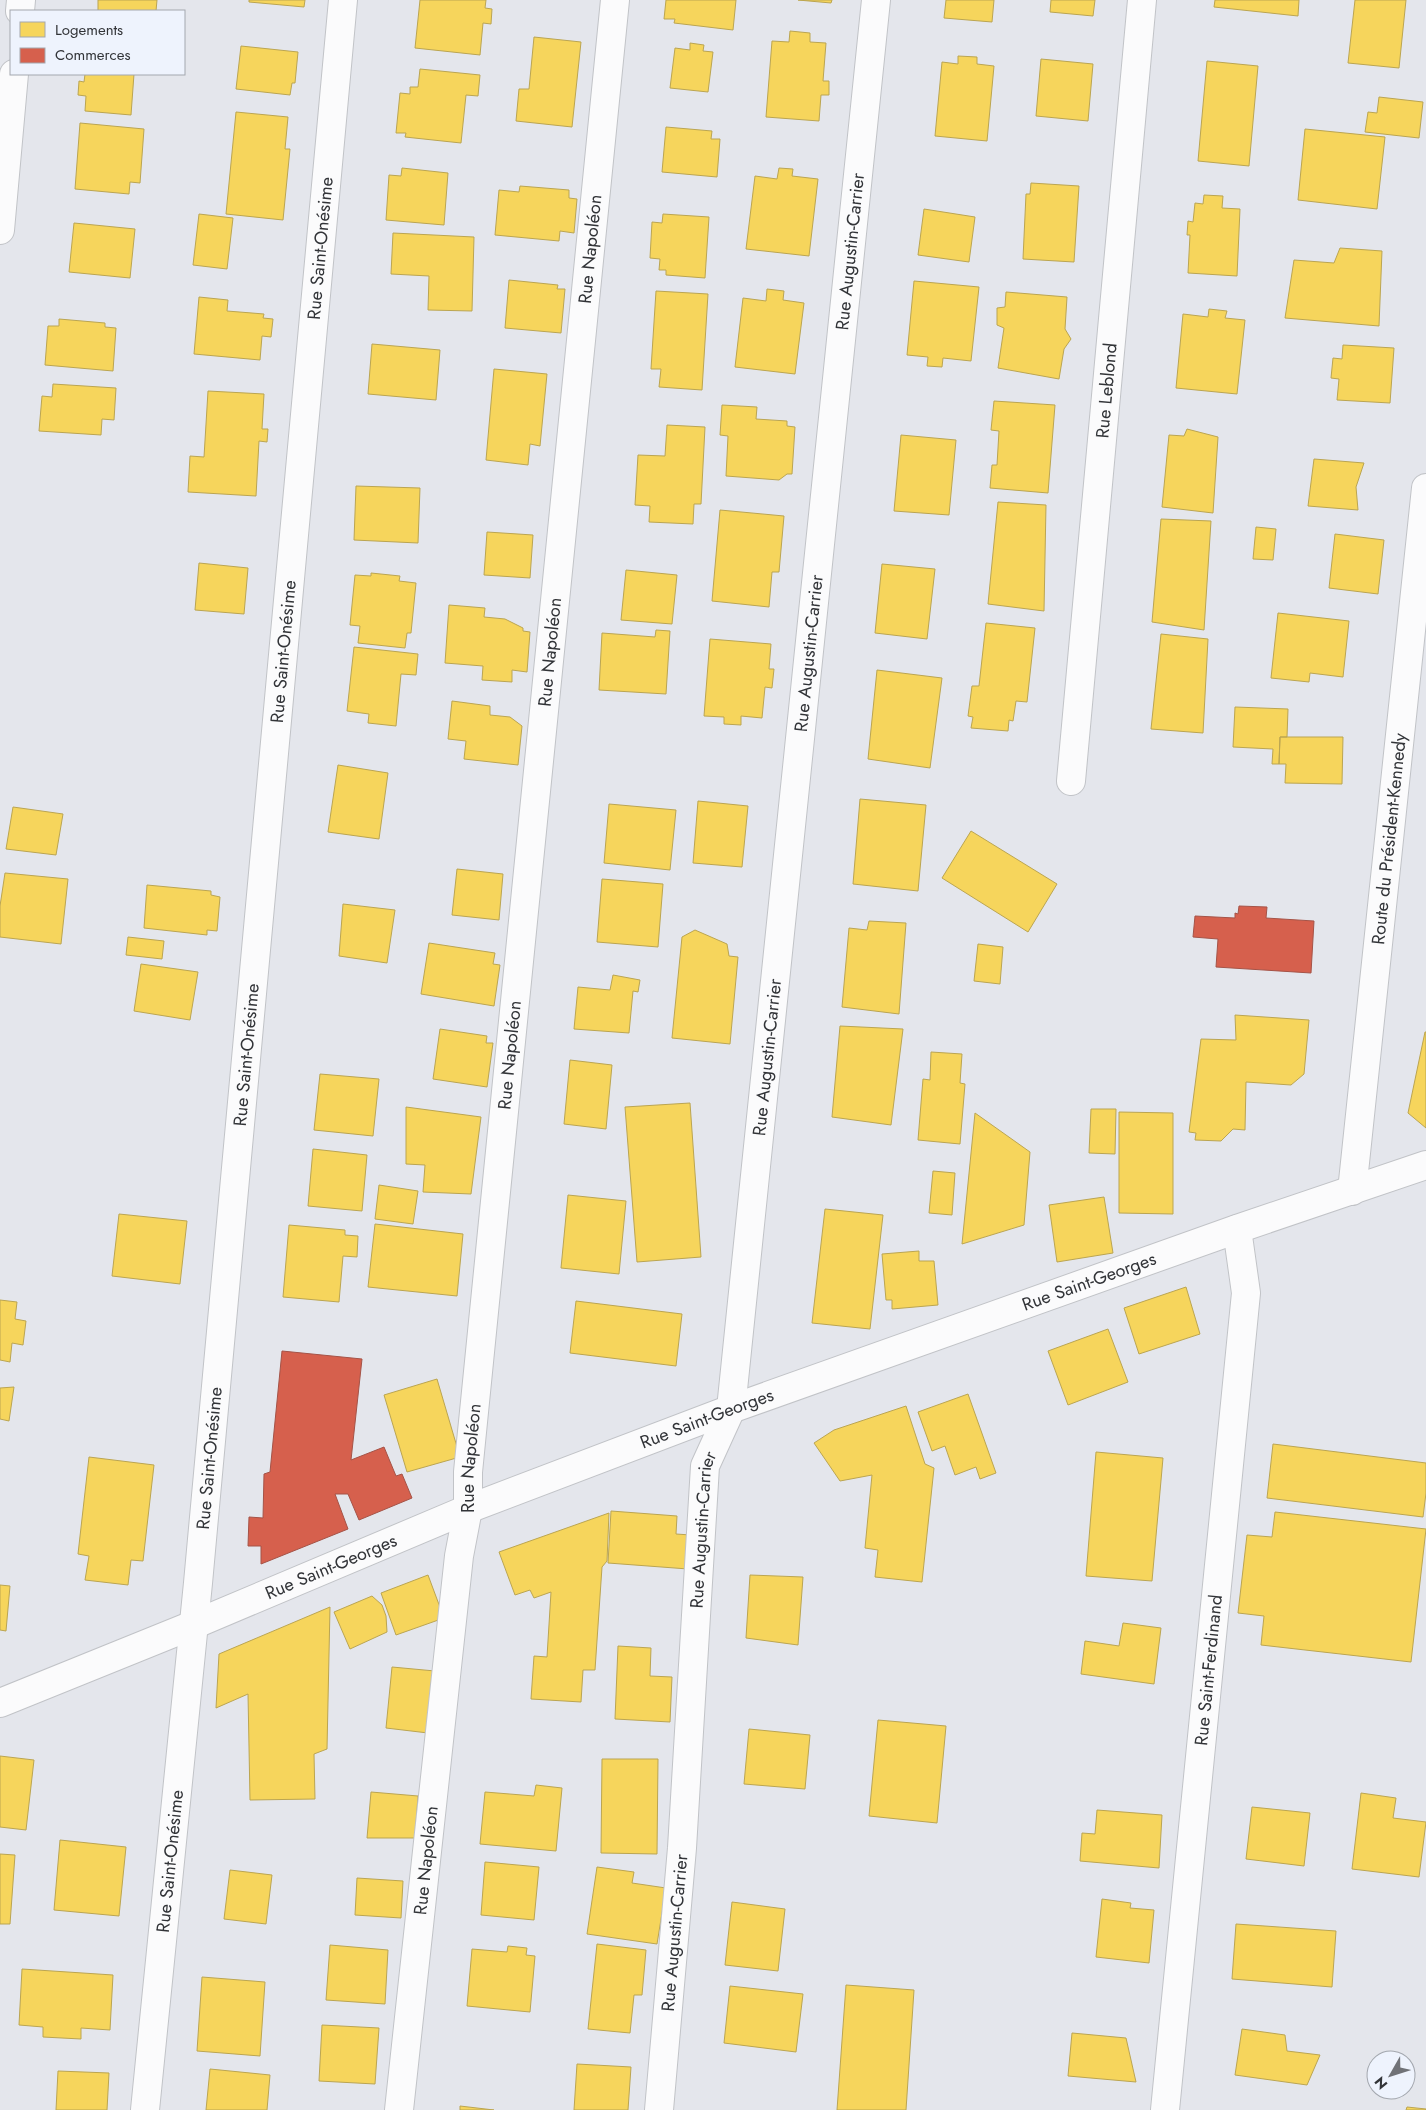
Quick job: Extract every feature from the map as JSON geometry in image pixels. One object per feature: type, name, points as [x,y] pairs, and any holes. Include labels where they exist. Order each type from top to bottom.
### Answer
[{"type":"street","name":"Rue Saint-Onésime","points":[[145,2110],[193,1625],[342,0]]},
{"type":"street","name":"Rue Napoléon","points":[[399,2110],[458,1566],[468,1509],[468,1472],[615,0]]},
{"type":"street","name":"Rue Augustin-Carrier","points":[[659,2110],[682,1848],[705,1466],[731,1409],[876,0]]},
{"type":"street","name":"Rue Leblond","points":[[1071,781],[1142,0]]},
{"type":"street","points":[[0,230],[14,75]]},
{"type":"street","name":"Route du Président-Kennedy","points":[[1352,1191],[1426,488]]},
{"type":"street","name":"Rue Saint-Georges","points":[[0,1703],[193,1625],[468,1509],[731,1409],[1237,1229],[1426,1165]]},
{"type":"street","name":"Rue Saint-Ferdinand","points":[[1165,2110],[1246,1293],[1237,1229]]},
{"type":"building: Logements","points":[[98,0],[157,0],[156,10],[98,10]]},
{"type":"building: Logements","points":[[249,0],[305,0],[304,7],[249,2]]},
{"type":"building: Logements","points":[[420,0],[486,0],[485,8],[492,9],[491,24],[483,23],[480,55],[415,48]]},
{"type":"building: Logements","points":[[666,0],[736,0],[733,30],[674,23],[675,19],[664,19]]},
{"type":"building: Logements","points":[[798,0],[832,0],[831,3]]},
{"type":"building: Logements","points":[[946,0],[994,0],[992,22],[944,18]]},
{"type":"building: Logements","points":[[1051,0],[1095,0],[1093,16],[1050,12]]},
{"type":"building: Logements","points":[[1215,0],[1299,0],[1298,16],[1214,7]]},
{"type":"building: Logements","points":[[1355,0],[1406,0],[1399,68],[1348,63]]},
{"type":"building: Logements","points":[[790,31],[810,33],[810,42],[826,43],[823,81],[829,81],[829,95],[821,95],[819,121],[766,117],[772,41],[789,42]]},
{"type":"building: Logements","points":[[534,37],[581,42],[572,127],[516,121],[519,89],[529,89]]},
{"type":"building: Logements","points":[[690,43],[704,45],[703,51],[713,52],[708,92],[670,88],[675,48],[690,50]]},
{"type":"building: Logements","points":[[241,46],[298,52],[295,83],[292,83],[290,95],[236,89]]},
{"type":"building: Logements","points":[[958,56],[977,57],[977,64],[994,66],[987,141],[935,136],[942,62],[958,64]]},
{"type":"building: Logements","points":[[1041,59],[1093,64],[1088,121],[1036,116]]},
{"type":"building: Logements","points":[[1207,61],[1258,66],[1249,166],[1198,161]]},
{"type":"building: Logements","points":[[420,69],[480,75],[478,96],[466,95],[461,143],[405,137],[406,133],[396,133],[400,93],[410,94],[410,87],[418,87]]},
{"type":"building: Logements","points":[[85,75],[134,75],[131,115],[85,111],[86,96],[78,95],[79,81],[84,82]]},
{"type":"building: Logements","points":[[1379,97],[1423,102],[1419,138],[1365,132],[1368,112],[1377,113]]},
{"type":"building: Logements","points":[[236,112],[288,117],[285,149],[290,149],[283,220],[226,214]]},
{"type":"building: Logements","points":[[80,123],[144,129],[140,183],[130,182],[129,194],[75,189]]},
{"type":"building: Logements","points":[[666,127],[712,131],[711,139],[720,139],[717,177],[662,172]]},
{"type":"building: Logements","points":[[1305,129],[1385,137],[1377,209],[1298,200]]},
{"type":"building: Logements","points":[[402,168],[448,173],[444,225],[386,220],[389,175],[401,176]]},
{"type":"building: Logements","points":[[779,168],[793,169],[792,176],[818,179],[809,256],[746,249],[755,176],[777,179]]},
{"type":"building: Logements","points":[[1031,183],[1079,186],[1074,262],[1023,259],[1026,194],[1030,194]]},
{"type":"building: Logements","points":[[520,186],[569,190],[569,198],[577,199],[574,233],[560,231],[559,241],[495,235],[499,190],[519,192]]},
{"type":"building: Logements","points":[[1204,195],[1223,196],[1222,208],[1240,209],[1237,276],[1188,273],[1190,235],[1187,235],[1188,221],[1193,222],[1195,203],[1203,204]]},
{"type":"building: Logements","points":[[924,209],[975,217],[969,262],[918,255]]},
{"type":"building: Logements","points":[[199,214],[233,218],[227,269],[193,265]]},
{"type":"building: Logements","points":[[663,214],[709,217],[705,278],[666,275],[666,270],[659,270],[660,259],[650,258],[652,222],[662,223]]},
{"type":"building: Logements","points":[[74,223],[135,229],[130,278],[69,272]]},
{"type":"building: Logements","points":[[393,233],[474,237],[472,311],[428,310],[429,276],[391,274]]},
{"type":"building: Logements","points":[[1340,248],[1382,251],[1379,326],[1285,318],[1294,260],[1334,263]]},
{"type":"building: Logements","points":[[509,280],[558,285],[557,289],[565,289],[561,333],[505,328]]},
{"type":"building: Logements","points":[[914,281],[979,287],[971,361],[943,358],[942,367],[927,366],[928,357],[907,355]]},
{"type":"building: Logements","points":[[767,289],[784,291],[783,300],[804,303],[795,374],[735,367],[743,298],[766,301]]},
{"type":"building: Logements","points":[[656,291],[708,294],[702,390],[659,387],[661,369],[651,369]]},
{"type":"building: Logements","points":[[1006,292],[1067,297],[1065,329],[1071,339],[1064,349],[1059,379],[998,368],[1004,328],[997,325],[997,308],[1005,307]]},
{"type":"building: Logements","points":[[199,297],[228,300],[227,311],[264,314],[263,318],[273,319],[271,337],[262,336],[260,360],[194,354]]},
{"type":"building: Logements","points":[[1209,309],[1227,311],[1225,318],[1245,320],[1237,394],[1176,388],[1183,314],[1208,317]]},
{"type":"building: Logements","points":[[59,319],[105,323],[105,327],[116,328],[113,371],[45,365],[48,326],[59,326]]},
{"type":"building: Logements","points":[[372,344],[440,350],[436,400],[368,394]]},
{"type":"building: Logements","points":[[1343,345],[1394,348],[1390,403],[1337,400],[1339,379],[1331,378],[1333,358],[1342,359]]},
{"type":"building: Logements","points":[[494,369],[547,374],[540,446],[530,444],[528,465],[486,460]]},
{"type":"building: Logements","points":[[53,384],[116,388],[114,420],[102,419],[101,435],[39,431],[42,396],[52,397]]},
{"type":"building: Logements","points":[[208,391],[264,394],[262,429],[268,429],[267,442],[259,441],[256,496],[188,492],[190,456],[204,457]]},
{"type":"building: Logements","points":[[994,401],[1055,405],[1048,493],[990,488],[992,465],[997,465],[999,431],[991,430]]},
{"type":"building: Logements","points":[[722,405],[757,407],[756,419],[787,421],[787,426],[795,427],[792,474],[787,474],[779,480],[726,476],[728,436],[720,435]]},
{"type":"building: Logements","points":[[667,425],[705,427],[701,504],[694,504],[693,524],[649,522],[650,506],[635,505],[638,455],[665,456]]},
{"type":"building: Logements","points":[[1187,429],[1218,437],[1213,513],[1162,507],[1169,435],[1184,436]]},
{"type":"building: Logements","points":[[901,435],[956,440],[949,515],[894,511]]},
{"type":"building: Logements","points":[[1314,459],[1364,463],[1356,487],[1358,510],[1308,506]]},
{"type":"building: Logements","points":[[356,486],[420,488],[418,543],[354,540]]},
{"type":"building: Logements","points":[[998,502],[1046,505],[1044,611],[988,604]]},
{"type":"building: Logements","points":[[720,510],[784,516],[779,572],[772,572],[769,607],[712,601]]},
{"type":"building: Logements","points":[[1161,519],[1211,521],[1204,630],[1152,622]]},
{"type":"building: Logements","points":[[1256,527],[1276,529],[1273,560],[1253,559]]},
{"type":"building: Logements","points":[[487,532],[533,535],[530,578],[484,575]]},
{"type":"building: Logements","points":[[1335,534],[1384,540],[1378,594],[1329,588]]},
{"type":"building: Logements","points":[[199,563],[248,568],[244,614],[195,610]]},
{"type":"building: Logements","points":[[882,564],[935,569],[927,639],[875,633]]},
{"type":"building: Logements","points":[[626,570],[677,575],[672,624],[621,620]]},
{"type":"building: Logements","points":[[371,573],[400,576],[399,581],[416,583],[411,633],[407,633],[405,648],[358,643],[360,626],[350,625],[355,575],[371,576]]},
{"type":"building: Logements","points":[[449,605],[485,608],[484,617],[505,619],[523,628],[523,631],[530,632],[527,672],[512,670],[512,682],[482,680],[483,666],[445,663]]},
{"type":"building: Logements","points":[[1278,613],[1349,621],[1343,677],[1310,673],[1309,682],[1271,678]]},
{"type":"building: Logements","points":[[986,623],[1035,628],[1027,702],[1016,701],[1013,721],[1009,720],[1008,731],[971,728],[973,717],[968,716],[972,686],[979,686]]},
{"type":"building: Logements","points":[[656,630],[670,631],[666,694],[599,690],[602,633],[655,637]]},
{"type":"building: Logements","points":[[1161,634],[1208,639],[1203,733],[1151,729]]},
{"type":"building: Logements","points":[[710,639],[771,644],[769,669],[774,669],[772,688],[765,687],[762,718],[741,716],[741,725],[724,724],[724,717],[704,716]]},
{"type":"building: Logements","points":[[354,647],[418,654],[416,675],[401,674],[396,726],[368,723],[369,714],[347,711]]},
{"type":"building: Logements","points":[[877,670],[942,678],[930,768],[868,759]]},
{"type":"building: Logements","points":[[452,701],[490,706],[490,715],[510,717],[522,726],[518,765],[464,759],[466,741],[448,739]]},
{"type":"building: Logements","points":[[1235,707],[1288,709],[1287,737],[1280,737],[1279,764],[1272,764],[1273,749],[1233,747]]},
{"type":"building: Logements","points":[[1280,737],[1343,737],[1342,784],[1285,783],[1286,764],[1279,764]]},
{"type":"building: Logements","points":[[338,765],[388,773],[379,839],[328,832]]},
{"type":"building: Logements","points":[[860,799],[926,805],[918,891],[853,884]]},
{"type":"building: Logements","points":[[698,801],[748,806],[742,867],[693,863]]},
{"type":"building: Logements","points":[[609,804],[676,810],[670,870],[604,863]]},
{"type":"building: Logements","points":[[13,807],[63,814],[56,855],[6,849]]},
{"type":"building: Logements","points":[[971,831],[1057,884],[1028,932],[942,878]]},
{"type":"building: Logements","points":[[457,869],[503,874],[499,920],[452,915]]},
{"type":"building: Logements","points":[[5,873],[68,879],[61,944],[0,937],[0,906]]},
{"type":"building: Logements","points":[[602,879],[663,884],[658,947],[597,942]]},
{"type":"building: Logements","points":[[147,885],[211,891],[211,895],[220,897],[217,931],[207,930],[207,935],[144,928]]},
{"type":"building: Logements","points":[[343,904],[395,910],[387,963],[339,956]]},
{"type":"building: Logements","points":[[869,921],[906,923],[899,1014],[842,1007],[849,928],[867,930]]},
{"type":"building: Logements","points":[[695,930],[727,944],[729,956],[738,957],[730,1044],[672,1038],[682,937]]},
{"type":"building: Logements","points":[[128,937],[164,941],[162,959],[126,955]]},
{"type":"building: Logements","points":[[429,943],[495,953],[493,964],[500,965],[494,1006],[421,994]]},
{"type":"building: Logements","points":[[978,944],[1003,947],[1000,984],[974,981]]},
{"type":"building: Logements","points":[[141,964],[198,972],[190,1020],[134,1011]]},
{"type":"building: Logements","points":[[613,975],[640,980],[638,992],[633,991],[629,1033],[574,1029],[578,987],[610,990]]},
{"type":"building: Logements","points":[[1235,1015],[1309,1020],[1304,1074],[1291,1085],[1246,1082],[1245,1130],[1233,1129],[1221,1141],[1195,1140],[1196,1133],[1189,1132],[1201,1039],[1236,1040]]},
{"type":"building: Logements","points":[[840,1026],[903,1029],[891,1125],[832,1117]]},
{"type":"building: Logements","points":[[440,1029],[487,1036],[486,1043],[493,1043],[487,1087],[433,1079]]},
{"type":"building: Logements","points":[[1426,1032],[1426,1128],[1408,1113]]},
{"type":"building: Logements","points":[[931,1052],[962,1054],[960,1083],[965,1084],[960,1144],[918,1140],[923,1079],[930,1080]]},
{"type":"building: Logements","points":[[570,1060],[612,1065],[606,1129],[564,1124]]},
{"type":"building: Logements","points":[[320,1074],[379,1079],[373,1136],[314,1130]]},
{"type":"building: Logements","points":[[690,1103],[701,1257],[637,1262],[625,1107]]},
{"type":"building: Logements","points":[[406,1107],[481,1117],[471,1194],[423,1192],[425,1165],[406,1164]]},
{"type":"building: Logements","points":[[1091,1109],[1116,1109],[1115,1154],[1089,1153]]},
{"type":"building: Logements","points":[[1119,1112],[1173,1113],[1173,1214],[1119,1213]]},
{"type":"building: Logements","points":[[975,1113],[1030,1152],[1024,1225],[962,1244]]},
{"type":"building: Logements","points":[[313,1149],[367,1155],[362,1211],[308,1206]]},
{"type":"building: Logements","points":[[933,1171],[955,1173],[952,1215],[929,1213]]},
{"type":"building: Logements","points":[[379,1185],[418,1191],[413,1224],[375,1219]]},
{"type":"building: Logements","points":[[568,1195],[626,1201],[619,1274],[561,1268]]},
{"type":"building: Logements","points":[[1104,1197],[1113,1253],[1057,1262],[1049,1205]]},
{"type":"building: Logements","points":[[825,1209],[883,1215],[870,1329],[812,1323]]},
{"type":"building: Logements","points":[[119,1214],[187,1221],[180,1284],[112,1276]]},
{"type":"building: Logements","points":[[375,1224],[463,1234],[457,1296],[368,1287]]},
{"type":"building: Logements","points":[[289,1225],[345,1230],[345,1235],[358,1236],[357,1257],[343,1256],[339,1302],[283,1297]]},
{"type":"building: Logements","points":[[919,1251],[919,1261],[934,1261],[938,1305],[892,1309],[892,1300],[886,1300],[882,1254]]},
{"type":"building: Logements","points":[[1186,1287],[1200,1334],[1139,1354],[1124,1308]]},
{"type":"building: Logements","points":[[0,1300],[17,1302],[15,1319],[26,1321],[23,1345],[12,1343],[10,1362],[0,1360]]},
{"type":"building: Logements","points":[[576,1301],[682,1314],[676,1366],[570,1353]]},
{"type":"building: Logements","points":[[1108,1329],[1128,1382],[1068,1405],[1048,1351]]},
{"type":"building: Logements","points":[[437,1379],[460,1457],[407,1472],[384,1395]]},
{"type":"building: Logements","points":[[14,1387],[9,1421],[0,1419],[0,1388]]},
{"type":"building: Logements","points":[[968,1394],[996,1473],[980,1479],[976,1467],[955,1475],[945,1446],[932,1451],[918,1412]]},
{"type":"building: Logements","points":[[906,1406],[925,1464],[934,1468],[922,1582],[875,1577],[878,1550],[865,1548],[872,1475],[840,1481],[814,1443],[834,1430]]},
{"type":"building: Logements","points":[[1273,1444],[1426,1463],[1426,1493],[1423,1517],[1267,1498]]},
{"type":"building: Logements","points":[[1096,1452],[1163,1458],[1152,1581],[1086,1576]]},
{"type":"building: Logements","points":[[89,1457],[154,1465],[143,1561],[131,1560],[128,1585],[85,1580],[89,1556],[78,1554]]},
{"type":"building: Logements","points":[[611,1511],[677,1516],[676,1534],[691,1535],[688,1569],[608,1563]]},
{"type":"building: Logements","points":[[1275,1512],[1426,1529],[1411,1662],[1261,1645],[1264,1616],[1238,1613],[1247,1535],[1272,1537]]},
{"type":"building: Logements","points":[[609,1513],[607,1561],[602,1567],[595,1670],[583,1670],[581,1702],[531,1699],[534,1656],[547,1657],[551,1592],[534,1598],[530,1590],[515,1595],[499,1552]]},
{"type":"building: Logements","points":[[428,1575],[444,1618],[396,1635],[381,1593]]},
{"type":"building: Logements","points":[[750,1575],[803,1577],[798,1645],[746,1638]]},
{"type":"building: Logements","points":[[0,1585],[10,1586],[6,1631],[0,1630]]},
{"type":"building: Logements","points":[[372,1596],[382,1605],[386,1616],[387,1632],[350,1649],[334,1612]]},
{"type":"building: Logements","points":[[330,1607],[327,1749],[314,1754],[315,1799],[250,1800],[248,1694],[216,1708],[219,1654]]},
{"type":"building: Logements","points":[[1123,1623],[1161,1628],[1154,1684],[1081,1674],[1085,1641],[1119,1646]]},
{"type":"building: Logements","points":[[618,1646],[651,1648],[650,1676],[672,1677],[670,1722],[615,1719]]},
{"type":"building: Logements","points":[[392,1667],[435,1671],[428,1733],[386,1728]]},
{"type":"building: Logements","points":[[878,1720],[946,1726],[937,1823],[869,1816]]},
{"type":"building: Logements","points":[[749,1729],[810,1735],[805,1789],[744,1784]]},
{"type":"building: Logements","points":[[0,1756],[34,1760],[26,1830],[0,1827]]},
{"type":"building: Logements","points":[[602,1759],[658,1759],[657,1854],[601,1853]]},
{"type":"building: Logements","points":[[536,1785],[562,1788],[556,1851],[480,1844],[485,1792],[534,1796]]},
{"type":"building: Logements","points":[[371,1792],[418,1796],[415,1838],[367,1838]]},
{"type":"building: Logements","points":[[1361,1793],[1396,1798],[1393,1818],[1426,1822],[1419,1877],[1352,1869]]},
{"type":"building: Logements","points":[[1252,1807],[1310,1813],[1304,1866],[1246,1859]]},
{"type":"building: Logements","points":[[1097,1810],[1162,1815],[1159,1868],[1080,1861],[1082,1833],[1095,1834]]},
{"type":"building: Logements","points":[[60,1840],[126,1847],[119,1916],[54,1910]]},
{"type":"building: Logements","points":[[0,1854],[15,1855],[10,1924],[0,1924]]},
{"type":"building: Logements","points":[[485,1862],[539,1867],[534,1920],[481,1915]]},
{"type":"building: Logements","points":[[597,1867],[634,1872],[632,1883],[666,1888],[657,1944],[587,1934]]},
{"type":"building: Logements","points":[[230,1870],[272,1875],[266,1924],[224,1919]]},
{"type":"building: Logements","points":[[357,1878],[403,1881],[401,1918],[355,1915]]},
{"type":"building: Logements","points":[[1102,1899],[1131,1903],[1130,1908],[1154,1910],[1149,1963],[1096,1957]]},
{"type":"building: Logements","points":[[732,1902],[785,1909],[778,1971],[725,1965]]},
{"type":"building: Logements","points":[[1236,1924],[1336,1931],[1332,1987],[1232,1979]]},
{"type":"building: Logements","points":[[597,1944],[646,1950],[642,1995],[634,1995],[630,2033],[588,2029]]},
{"type":"building: Logements","points":[[330,1945],[388,1950],[385,2004],[326,2000]]},
{"type":"building: Logements","points":[[508,1946],[527,1948],[526,1955],[535,1956],[530,2012],[467,2006],[472,1949],[507,1952]]},
{"type":"building: Logements","points":[[22,1969],[113,1975],[110,2030],[81,2028],[81,2039],[43,2037],[43,2027],[19,2025]]},
{"type":"building: Logements","points":[[202,1977],[265,1982],[260,2056],[197,2051]]},
{"type":"building: Logements","points":[[846,1985],[914,1990],[906,2110],[837,2110]]},
{"type":"building: Logements","points":[[730,1986],[803,1994],[796,2052],[724,2043]]},
{"type":"building: Logements","points":[[322,2025],[379,2028],[375,2084],[319,2081]]},
{"type":"building: Logements","points":[[1242,2029],[1285,2035],[1287,2051],[1320,2055],[1307,2085],[1235,2075]]},
{"type":"building: Logements","points":[[1072,2033],[1126,2038],[1136,2082],[1068,2076]]},
{"type":"building: Logements","points":[[577,2064],[631,2067],[628,2110],[574,2110]]},
{"type":"building: Logements","points":[[210,2069],[270,2075],[267,2110],[206,2110]]},
{"type":"building: Logements","points":[[58,2071],[109,2073],[107,2110],[56,2110]]},
{"type":"building: Logements","points":[[460,2106],[494,2110],[460,2110]]},
{"type":"building: Logements","points":[[1407,2107],[1426,2109],[1426,2110],[1406,2110]]},
{"type":"building: Commerces","points":[[1239,906],[1267,907],[1266,918],[1314,921],[1311,973],[1216,967],[1218,939],[1193,937],[1195,916],[1235,918],[1235,913],[1238,914]]},
{"type":"building: Commerces","points":[[282,1351],[362,1359],[351,1460],[384,1447],[396,1476],[402,1474],[412,1498],[359,1520],[348,1494],[335,1494],[348,1529],[261,1564],[261,1546],[248,1546],[249,1517],[263,1518],[264,1474],[270,1472]]}]
